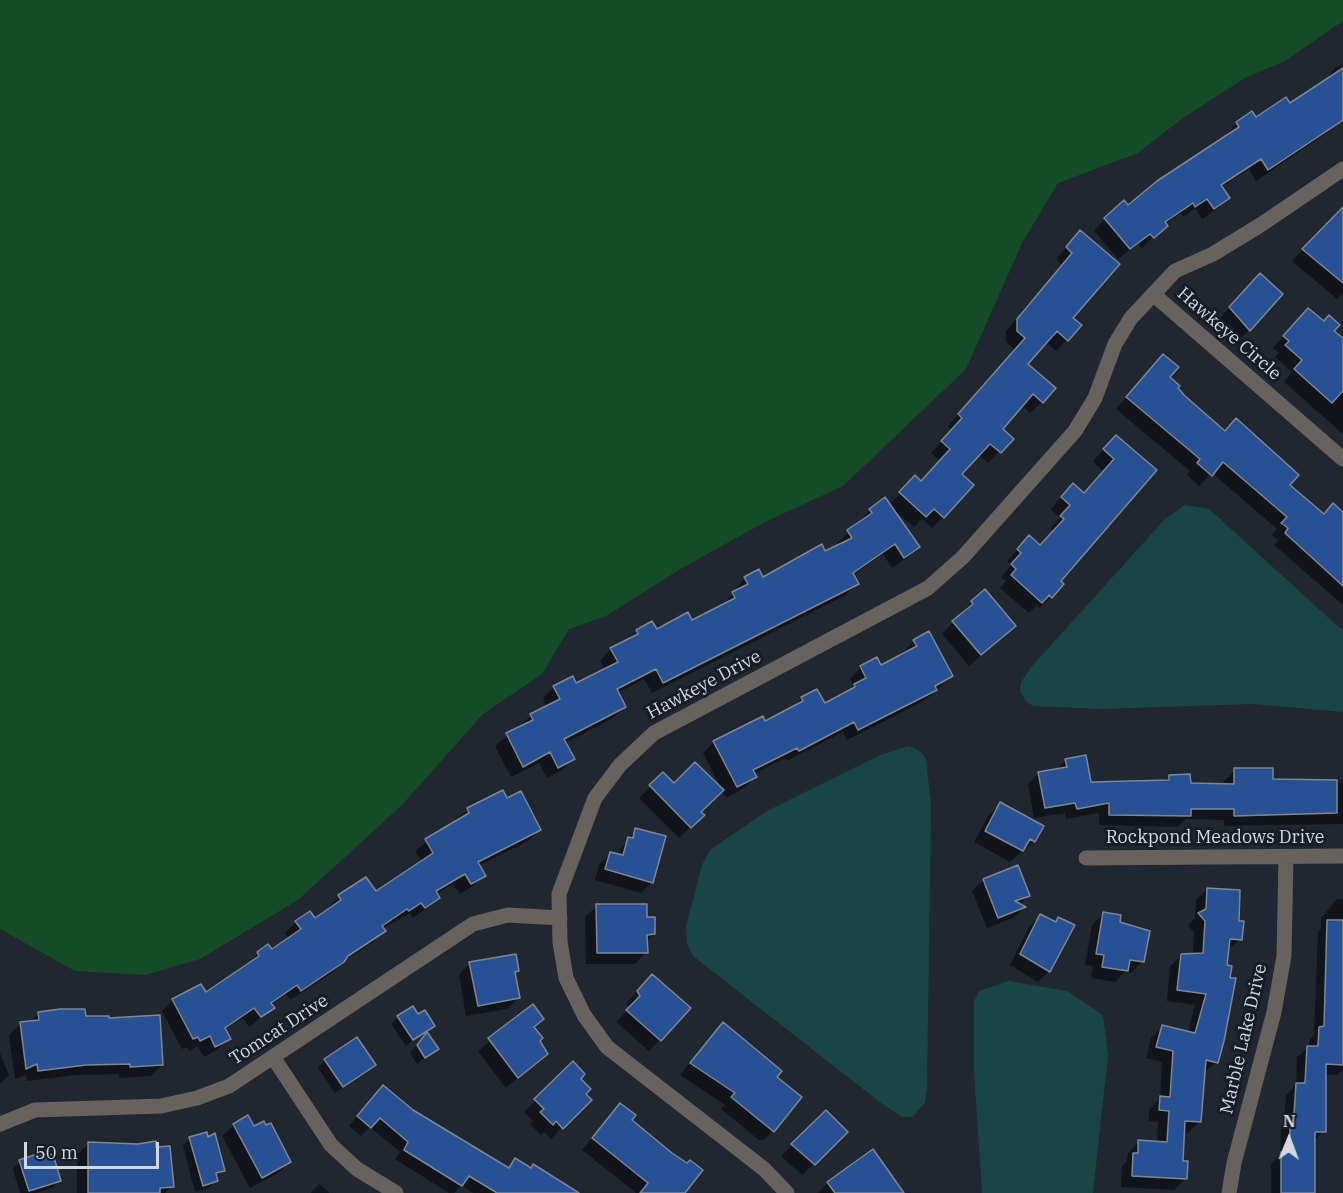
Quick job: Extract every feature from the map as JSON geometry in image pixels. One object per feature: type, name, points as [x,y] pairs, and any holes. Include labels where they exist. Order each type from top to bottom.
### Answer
[{"type":"street","name":"Hawkeye Circle","points":[[1343,169],[1213,254],[1175,271],[1153,294],[1343,459]]},
{"type":"street","name":"Hawkeye Drive","points":[[787,1193],[764,1169],[607,1047],[584,1015],[566,978],[560,918],[560,894],[580,834],[596,798],[620,765],[654,733],[928,588],[963,557],[1075,431],[1095,398],[1115,344],[1131,318],[1153,294]]},
{"type":"street","name":"Rockpond Meadows Drive","points":[[1086,858],[1343,856]]},
{"type":"street","name":"Marble Lake Drive","points":[[1229,1193],[1234,1163],[1274,1012],[1284,956],[1286,857]]},
{"type":"street","name":"Tomcat Drive","points":[[0,1124],[35,1110],[161,1106],[197,1098],[229,1086],[473,924],[508,915],[560,918]]},
{"type":"street","points":[[273,1057],[331,1145],[357,1169],[396,1193]]},
{"type":"green space","points":[[0,0],[1343,0],[1343,21],[1285,61],[1245,78],[1183,118],[1138,153],[1058,183],[1022,243],[966,369],[843,486],[765,522],[682,568],[606,616],[569,629],[542,674],[483,714],[402,805],[298,900],[200,959],[145,975],[75,971],[0,929]]},
{"type":"shaded area","points":[[1185,505],[1209,509],[1343,631],[1343,712],[1252,704],[1101,709],[1033,706],[1027,702],[1020,692],[1021,682],[1033,665],[1165,519]]},
{"type":"shaded area","points":[[909,746],[918,750],[926,758],[931,806],[927,1087],[925,1103],[912,1117],[902,1117],[693,956],[687,944],[686,927],[702,865],[710,850],[767,811],[880,755]]},
{"type":"shaded area","points":[[1009,981],[1067,991],[1103,1015],[1108,1056],[1093,1193],[982,1193],[974,1073],[974,1001],[979,991]]},
{"type":"building","points":[[1343,68],[1343,120],[1268,170],[1261,159],[1221,185],[1230,198],[1214,209],[1207,199],[1195,207],[1193,203],[1165,222],[1168,226],[1154,238],[1150,234],[1130,249],[1104,218],[1124,200],[1128,205],[1157,181],[1239,127],[1236,122],[1252,111],[1256,117],[1286,97],[1290,103]]},
{"type":"building","points":[[1343,207],[1343,283],[1302,249]]},
{"type":"building","points":[[1080,230],[1120,264],[1073,318],[1082,325],[1068,341],[1057,331],[1028,364],[1056,388],[1043,403],[1033,394],[1003,429],[1014,439],[1001,453],[990,444],[962,474],[974,485],[944,518],[934,509],[926,517],[899,492],[915,475],[921,481],[950,449],[941,441],[962,418],[958,414],[1025,338],[1017,331],[1017,319],[1072,253],[1066,247]]},
{"type":"building","points":[[1260,273],[1283,294],[1250,331],[1229,307]]},
{"type":"building","points":[[1308,308],[1324,321],[1329,315],[1340,325],[1334,331],[1343,338],[1343,391],[1332,403],[1294,369],[1302,360],[1285,345],[1289,341],[1283,336]]},
{"type":"building","points":[[1163,354],[1179,367],[1170,377],[1180,386],[1178,388],[1225,431],[1236,418],[1299,475],[1290,485],[1324,514],[1333,503],[1343,512],[1343,586],[1285,533],[1288,528],[1281,523],[1287,517],[1223,462],[1212,476],[1197,463],[1200,459],[1126,397]]},
{"type":"building","points":[[1116,435],[1157,470],[1061,581],[1064,584],[1052,598],[1049,595],[1042,603],[1011,575],[1016,569],[1011,564],[1021,553],[1017,549],[1029,535],[1040,545],[1064,519],[1060,516],[1070,505],[1061,497],[1073,483],[1084,493],[1114,459],[1103,449]]},
{"type":"building","points":[[885,497],[920,547],[904,558],[895,544],[853,573],[859,584],[663,683],[656,669],[617,689],[626,707],[564,739],[575,759],[558,768],[550,752],[523,767],[506,733],[533,720],[530,714],[560,699],[553,686],[573,676],[576,683],[618,662],[610,648],[638,634],[636,630],[652,621],[657,629],[688,612],[692,620],[735,598],[732,592],[748,584],[744,577],[759,569],[763,577],[822,544],[825,551],[852,538],[847,530],[872,513],[869,509]]},
{"type":"building","points":[[985,589],[1016,626],[981,655],[952,621],[973,604],[971,601]]},
{"type":"building","points":[[929,631],[953,676],[935,686],[937,690],[858,730],[854,722],[799,751],[797,748],[753,770],[757,777],[737,787],[713,741],[763,716],[765,721],[803,701],[801,697],[817,689],[825,703],[855,687],[854,684],[866,678],[860,666],[877,657],[881,665],[917,646],[913,640]]},
{"type":"building","points":[[1086,755],[1091,782],[1169,780],[1169,775],[1190,774],[1191,783],[1234,784],[1234,768],[1273,768],[1273,779],[1337,780],[1337,813],[1234,816],[1234,809],[1191,809],[1191,816],[1109,815],[1109,803],[1077,809],[1075,803],[1045,808],[1038,772],[1067,767],[1065,759]]},
{"type":"building","points":[[695,762],[724,790],[701,812],[705,815],[691,828],[649,785],[663,772],[674,783]]},
{"type":"building","points":[[503,790],[507,798],[521,791],[541,830],[478,862],[486,876],[471,884],[465,874],[436,891],[440,898],[425,908],[421,903],[409,911],[407,909],[382,926],[386,931],[348,956],[344,962],[301,991],[297,985],[271,1003],[275,1008],[261,1017],[254,1008],[225,1028],[231,1039],[215,1047],[210,1036],[200,1041],[198,1037],[193,1039],[172,999],[201,984],[206,992],[259,956],[257,952],[268,944],[272,949],[301,929],[295,921],[310,911],[315,918],[341,900],[338,895],[366,877],[376,891],[433,853],[425,839],[469,813],[467,808]]},
{"type":"building","points":[[1000,802],[1044,826],[1035,842],[1030,839],[1023,851],[985,831]]},
{"type":"building","points":[[635,828],[666,836],[653,883],[605,869],[610,852],[623,855],[628,837],[633,838]]},
{"type":"building","points":[[1018,865],[1030,896],[1015,901],[1026,907],[998,918],[983,879]]},
{"type":"building","points":[[1207,888],[1240,890],[1239,921],[1244,921],[1242,940],[1230,939],[1227,965],[1232,966],[1230,978],[1236,978],[1224,1041],[1218,1063],[1206,1060],[1201,1122],[1185,1121],[1183,1161],[1188,1161],[1187,1179],[1132,1176],[1133,1153],[1138,1153],[1138,1140],[1167,1142],[1169,1111],[1159,1110],[1160,1096],[1170,1097],[1173,1051],[1156,1047],[1162,1025],[1195,1033],[1206,994],[1177,990],[1181,954],[1203,953],[1205,921],[1198,913],[1206,909]]},
{"type":"building","points":[[596,904],[647,904],[647,917],[655,917],[655,934],[647,935],[648,953],[597,953]]},
{"type":"building","points":[[1103,912],[1121,915],[1120,922],[1150,931],[1144,962],[1130,960],[1128,971],[1102,967],[1104,955],[1096,954]]},
{"type":"building","points":[[1040,914],[1056,922],[1058,917],[1075,925],[1050,972],[1020,954]]},
{"type":"building","points":[[1327,920],[1343,920],[1343,1065],[1326,1064],[1326,1132],[1315,1132],[1315,1193],[1281,1193],[1281,1152],[1290,1152],[1290,1114],[1294,1114],[1296,1083],[1305,1083],[1307,1046],[1318,1046],[1319,1027],[1324,1026]]},
{"type":"building","points":[[516,954],[519,971],[515,972],[520,998],[478,1006],[469,962]]},
{"type":"building","points":[[652,974],[691,1008],[661,1041],[626,1010],[640,996],[637,991]]},
{"type":"building","points":[[533,1004],[544,1019],[534,1027],[543,1038],[540,1041],[548,1054],[518,1078],[488,1038]]},
{"type":"building","points":[[413,1006],[418,1014],[425,1010],[435,1026],[413,1040],[397,1016]]},
{"type":"building","points":[[85,1009],[86,1016],[109,1016],[109,1018],[160,1015],[163,1065],[130,1067],[130,1064],[86,1065],[38,1071],[37,1064],[26,1069],[20,1022],[39,1020],[38,1012]]},
{"type":"building","points":[[723,1022],[782,1071],[777,1077],[802,1097],[774,1132],[731,1097],[735,1093],[690,1063]]},
{"type":"building","points":[[427,1032],[439,1049],[425,1058],[417,1045]]},
{"type":"building","points":[[357,1037],[376,1065],[343,1087],[324,1059]]},
{"type":"building","points":[[573,1061],[585,1074],[581,1079],[591,1089],[586,1094],[592,1100],[563,1129],[556,1121],[553,1125],[540,1112],[544,1109],[534,1099]]},
{"type":"building","points":[[383,1085],[413,1110],[509,1168],[515,1158],[531,1168],[533,1164],[579,1193],[497,1193],[469,1176],[462,1186],[404,1150],[408,1142],[380,1118],[371,1128],[357,1116]]},
{"type":"building","points":[[620,1103],[636,1115],[632,1120],[672,1153],[687,1163],[690,1160],[703,1170],[685,1193],[640,1193],[648,1183],[592,1138]]},
{"type":"building","points":[[826,1110],[848,1132],[815,1165],[791,1144]]},
{"type":"building","points":[[248,1115],[254,1126],[264,1121],[266,1125],[271,1123],[291,1162],[262,1178],[233,1124]]},
{"type":"building","points":[[207,1132],[208,1137],[215,1133],[225,1171],[216,1173],[218,1181],[203,1186],[189,1137]]},
{"type":"building","points":[[156,1141],[156,1147],[170,1146],[174,1187],[160,1188],[160,1193],[88,1193],[88,1142],[138,1144]]},
{"type":"building","points":[[873,1149],[904,1193],[835,1193],[827,1182]]},
{"type":"building","points":[[46,1151],[47,1156],[53,1154],[61,1181],[29,1191],[19,1160]]}]
